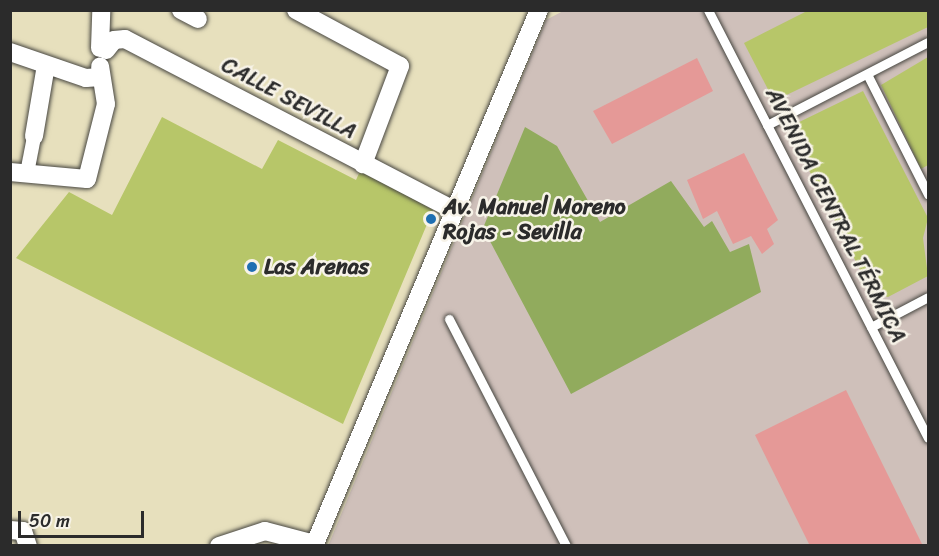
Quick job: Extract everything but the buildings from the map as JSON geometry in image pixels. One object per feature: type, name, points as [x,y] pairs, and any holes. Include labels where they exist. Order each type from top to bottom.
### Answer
[{"type":"street","points":[[46,65],[34,136],[19,172],[76,181],[89,175],[106,104],[101,10]]},
{"type":"street","points":[[296,10],[400,66],[363,164]]},
{"type":"street","points":[[219,546],[265,531],[315,545],[453,210],[539,10]]},
{"type":"street","name":"CALLE SEVILLA","points":[[10,52],[86,78],[102,60],[114,40],[125,39],[453,210]]},
{"type":"street","points":[[10,530],[23,531],[28,546]]},
{"type":"lane","name":"AVENIDA CENTRAL TÉRMICA","points":[[708,10],[928,438]]},
{"type":"lane","points":[[768,125],[928,42]]},
{"type":"lane","points":[[867,74],[928,194]]},
{"type":"lane","points":[[871,327],[928,297]]},
{"type":"lane","points":[[449,319],[566,546]]},
{"type":"shaded area","points":[[565,10],[928,11],[928,545],[328,546],[546,20]]},
{"type":"green space","points":[[807,11],[928,11],[928,27],[774,101],[744,43]]},
{"type":"green space","points":[[928,57],[928,165],[921,169],[881,85]]},
{"type":"green space","points":[[863,91],[928,218],[923,238],[928,276],[888,297],[872,293],[790,133],[791,126]]},
{"type":"green space","points":[[162,117],[262,169],[278,140],[356,180],[361,169],[433,210],[343,424],[16,258],[69,192],[112,215]]},
{"type":"green space","points":[[525,127],[557,146],[600,222],[671,181],[704,227],[712,221],[730,252],[749,244],[761,292],[571,394],[483,228]]},
{"type":"place","name":"Av. Manuel Moreno Rojas - Sevilla","points":[[431,219]]},
{"type":"place","name":"Las Arenas","points":[[252,267]]}]
